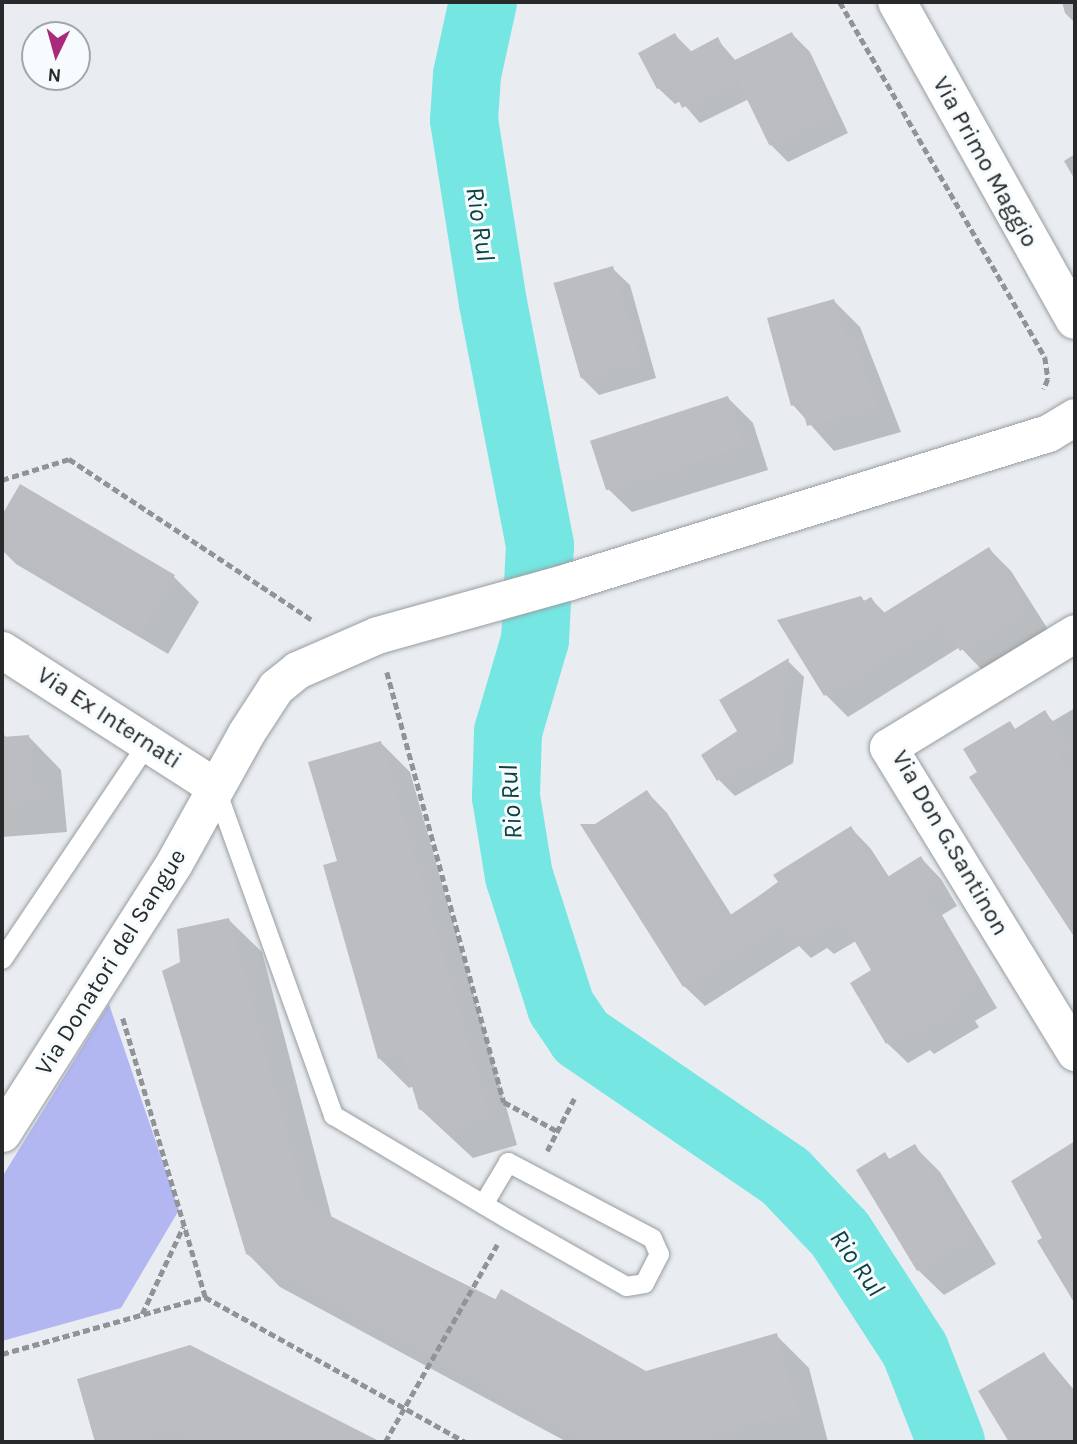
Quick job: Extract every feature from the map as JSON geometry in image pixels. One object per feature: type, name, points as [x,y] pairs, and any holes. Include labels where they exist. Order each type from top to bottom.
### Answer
[{"type":"street","name":"Via Primo Maggio","points":[[897,2],[1075,320]]},
{"type":"street","name":"Via Donatori del Sangue","points":[[2,1133],[107,967],[276,687],[322,657],[377,635],[570,581],[1048,433],[1075,417]]},
{"type":"street","name":"Via Don G.Santinon","points":[[1075,634],[888,747],[1075,1052]]},
{"type":"street","name":"Via Ex Internati","points":[[2,650],[215,788]]},
{"type":"lane","points":[[2,959],[146,743]]},
{"type":"lane","points":[[215,788],[333,1115],[510,1220],[626,1286],[644,1283],[659,1254],[652,1238],[508,1162],[483,1203]]},
{"type":"path","points":[[840,2],[1045,357],[1048,379],[1039,397]]},
{"type":"path","points":[[2,480],[69,459],[324,627]]},
{"type":"path","points":[[377,635],[504,1102],[557,1131]]},
{"type":"path","points":[[107,967],[205,1297],[466,1442]]},
{"type":"path","points":[[534,1175],[574,1099]]},
{"type":"path","points":[[385,1442],[510,1220]]},
{"type":"path","points":[[141,1315],[184,1226]]},
{"type":"path","points":[[2,1354],[205,1297]]},
{"type":"shaded area","points":[[109,1004],[179,1210],[121,1308],[2,1341],[2,1177]]},
{"type":"building","points":[[792,32],[832,115],[769,145],[729,63]]},
{"type":"building","points":[[675,33],[686,54],[718,37],[738,80],[682,108],[670,82],[657,89],[638,53]]},
{"type":"building","points":[[613,266],[640,361],[581,378],[553,283]]},
{"type":"building","points":[[834,299],[847,343],[854,341],[876,407],[807,426],[801,403],[791,406],[767,318]]},
{"type":"building","points":[[728,396],[744,445],[606,490],[590,441]]},
{"type":"building","points":[[20,484],[175,575],[142,630],[2,547],[2,515]]},
{"type":"building","points":[[989,547],[1028,609],[960,651],[942,622],[824,696],[777,620],[861,596],[864,601],[871,597],[882,614]]},
{"type":"building","points":[[789,658],[777,746],[717,781],[701,755],[737,731],[719,700]]},
{"type":"building","points":[[1045,710],[1068,748],[1058,754],[1075,782],[1075,938],[969,777],[977,772],[963,749],[1010,721],[1015,729]]},
{"type":"building","points":[[29,735],[35,800],[2,803],[2,737]]},
{"type":"building","points":[[381,741],[489,1116],[443,1130],[436,1105],[419,1110],[402,1053],[378,1059],[323,865],[337,861],[308,762]]},
{"type":"building","points":[[647,790],[727,917],[779,883],[773,875],[851,826],[884,879],[921,856],[937,885],[923,894],[978,987],[956,1000],[959,1006],[912,1034],[909,1030],[886,1044],[850,983],[871,970],[841,917],[812,935],[807,927],[789,939],[780,924],[683,987],[580,824],[595,824]]},
{"type":"building","points":[[229,918],[305,1203],[495,1300],[501,1289],[646,1371],[777,1333],[797,1411],[682,1442],[592,1442],[246,1254],[162,971],[180,962],[177,929]]},
{"type":"building","points":[[1075,1141],[1075,1304],[1037,1241],[1042,1238],[1011,1181]]},
{"type":"building","points":[[915,1144],[971,1238],[917,1271],[856,1170],[885,1152],[889,1159]]},
{"type":"building","points":[[190,1345],[381,1442],[198,1442],[172,1429],[124,1442],[95,1442],[77,1379]]},
{"type":"building","points":[[1044,1352],[1075,1404],[1075,1442],[1009,1442],[978,1391]]},
{"type":"waterway","name":"Rio Rul","points":[[483,2],[467,75],[464,120],[493,303],[540,545],[535,640],[508,732],[506,797],[519,876],[561,1007],[581,1037],[785,1176],[840,1234],[915,1350],[951,1442]]}]
